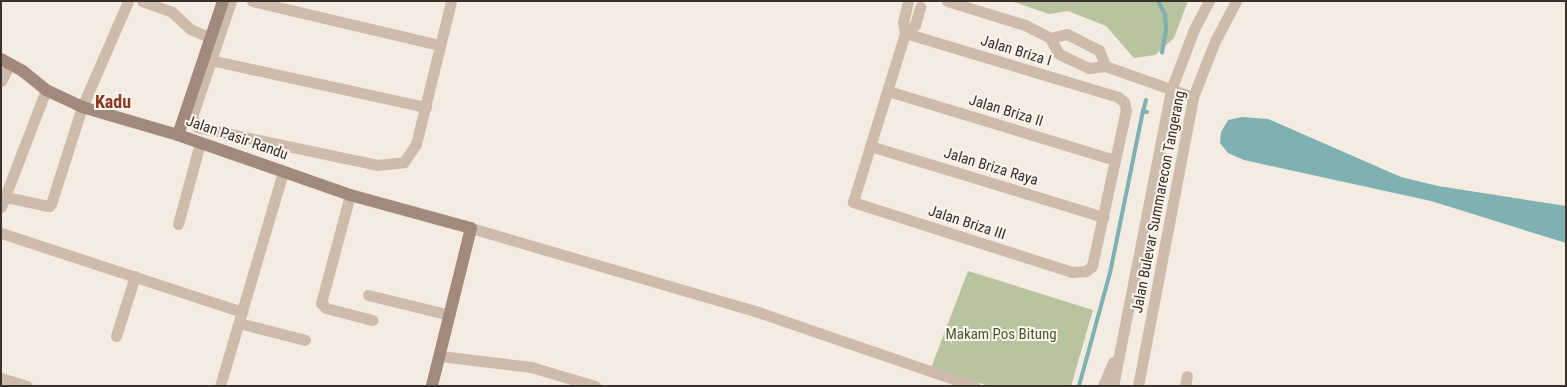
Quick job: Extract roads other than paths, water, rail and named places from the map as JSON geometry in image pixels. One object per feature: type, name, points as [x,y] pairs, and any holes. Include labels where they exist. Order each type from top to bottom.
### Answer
[{"type":"street","points":[[46,90],[2,200],[48,206],[51,204],[82,108],[128,1]]},
{"type":"street","points":[[142,1],[172,12],[190,29],[209,37]]},
{"type":"street","points":[[178,135],[209,37],[223,1]]},
{"type":"street","points":[[231,1],[192,117],[197,127],[206,131],[354,162],[392,165],[410,156],[426,107],[451,1]]},
{"type":"street","points":[[252,1],[440,45]]},
{"type":"street","points":[[947,1],[1025,25],[1050,38],[1059,54],[1089,68],[1105,66],[1193,97]]},
{"type":"street","name":"Jalan Bulevar Summarecon Tangerang","points":[[1113,386],[1171,90],[1194,29],[1209,1]]},
{"type":"street","name":"Jalan Bulevar Summarecon Tangerang","points":[[1138,386],[1193,97],[1215,41],[1236,1]]},
{"type":"street","points":[[870,146],[905,34],[903,22],[908,2],[925,4],[915,25],[905,34]]},
{"type":"street","name":"Jalan Briza I","points":[[905,34],[1118,97],[1124,102],[1126,110],[1116,160]]},
{"type":"street","points":[[1050,38],[1067,34],[1099,50],[1105,66]]},
{"type":"street","points":[[210,60],[426,107]]},
{"type":"street","points":[[1,81],[6,62]]},
{"type":"street","name":"Jalan Pasir Randu","points":[[6,62],[46,90],[82,108],[178,135],[350,196],[471,228]]},
{"type":"street","name":"Jalan Briza II","points":[[888,90],[1116,160]]},
{"type":"street","points":[[178,224],[200,143]]},
{"type":"street","name":"Jalan Briza III","points":[[870,146],[853,202],[1072,272],[1086,271],[1092,266],[1103,217]]},
{"type":"street","name":"Jalan Briza Raya","points":[[870,146],[1103,217]]},
{"type":"street","points":[[1103,217],[1116,160]]},
{"type":"street","points":[[220,386],[282,172]]},
{"type":"street","points":[[350,196],[321,303],[326,308],[372,320]]},
{"type":"street","points":[[432,386],[471,228],[752,310],[974,386]]},
{"type":"street","points":[[1,233],[135,276],[305,340]]},
{"type":"street","points":[[116,336],[135,276]]},
{"type":"street","points":[[368,295],[450,315]]},
{"type":"street","points":[[1103,386],[1121,344]]},
{"type":"street","points":[[440,356],[531,366],[595,386]]},
{"type":"street","points":[[1,378],[27,386]]},
{"type":"water","points":[[1242,117],[1268,119],[1401,177],[1438,186],[1566,206],[1566,243],[1431,201],[1244,160],[1228,153],[1220,143],[1221,132],[1228,120]]},
{"type":"waterway","points":[[1158,1],[1165,15],[1166,30],[1162,53]]},
{"type":"waterway","points":[[1146,100],[1143,111],[1147,112]]},
{"type":"waterway","points":[[1079,386],[1110,273],[1143,111]]},
{"type":"district","name":"Kadu","points":[[113,102]]},
{"type":"park label","name":"Makam Pos Bitung","points":[[1001,335]]}]
